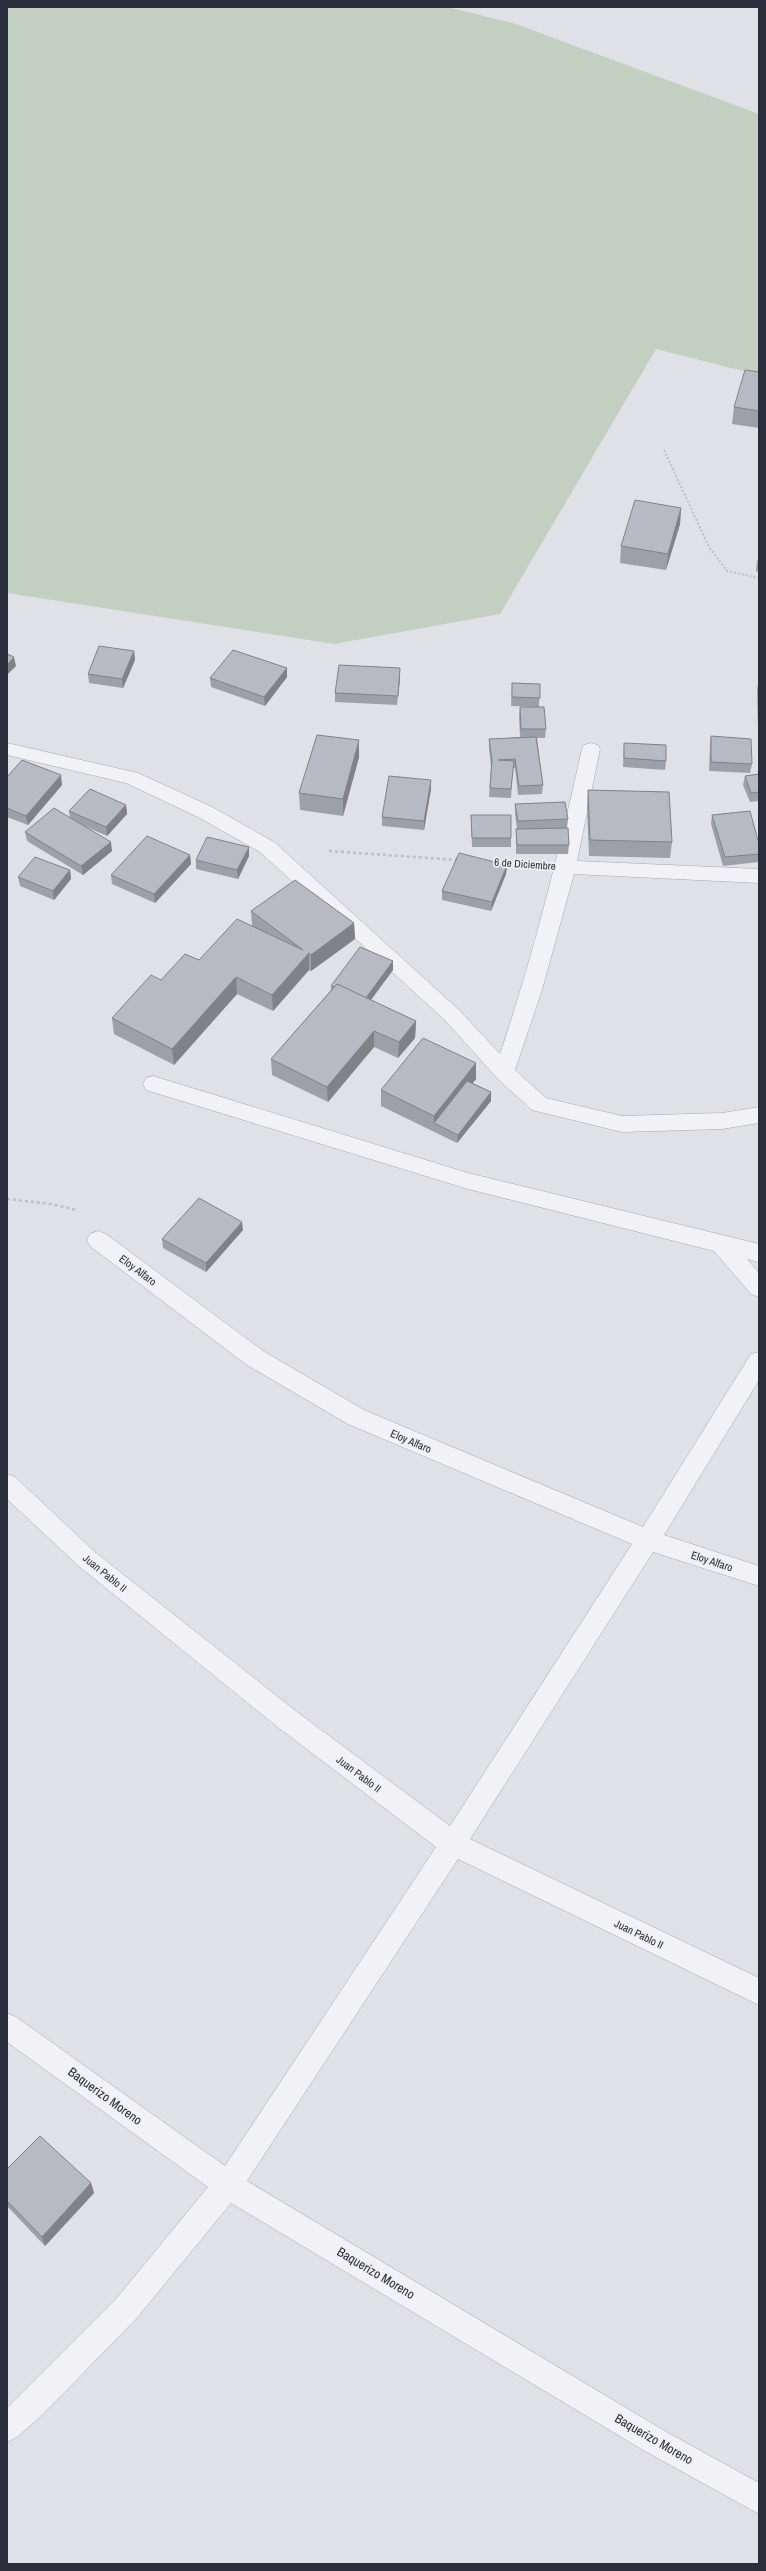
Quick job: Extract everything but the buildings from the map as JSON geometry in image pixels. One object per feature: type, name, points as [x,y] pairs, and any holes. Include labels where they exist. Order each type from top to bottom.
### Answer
[{"type":"street","points":[[7,749],[131,778],[206,812],[267,847],[452,1015],[504,1072],[539,1104],[622,1124],[722,1121],[759,1115]]},
{"type":"street","points":[[504,1072],[532,990],[566,867],[591,749]]},
{"type":"street","name":"6 de Diciembre","points":[[566,867],[759,876]]},
{"type":"street","points":[[153,1084],[468,1181],[759,1254]]},
{"type":"street","name":"Eloy Alfaro","points":[[98,1240],[255,1358],[356,1417],[648,1540],[759,1576]]},
{"type":"street","points":[[722,1245],[759,1288]]},
{"type":"street","points":[[7,2426],[32,2405],[126,2309],[228,2185],[453,1844],[648,1540],[759,1361]]},
{"type":"street","name":"Juan Pablo II","points":[[7,1484],[88,1560],[288,1720],[453,1844],[759,1992]]},
{"type":"street","name":"Baquerizo Moreno","points":[[7,2026],[228,2185],[653,2440],[759,2499]]},
{"type":"path","points":[[664,450],[709,547],[727,572],[759,578]]},
{"type":"path","points":[[267,847],[463,860]]},
{"type":"path","name":"6 de Diciembre","points":[[495,862],[566,867]]},
{"type":"path","points":[[7,1199],[52,1204],[88,1213],[98,1240]]},
{"type":"green space","points":[[7,7],[448,7],[516,24],[759,114],[759,375],[656,349],[500,614],[334,644],[7,593]]}]
